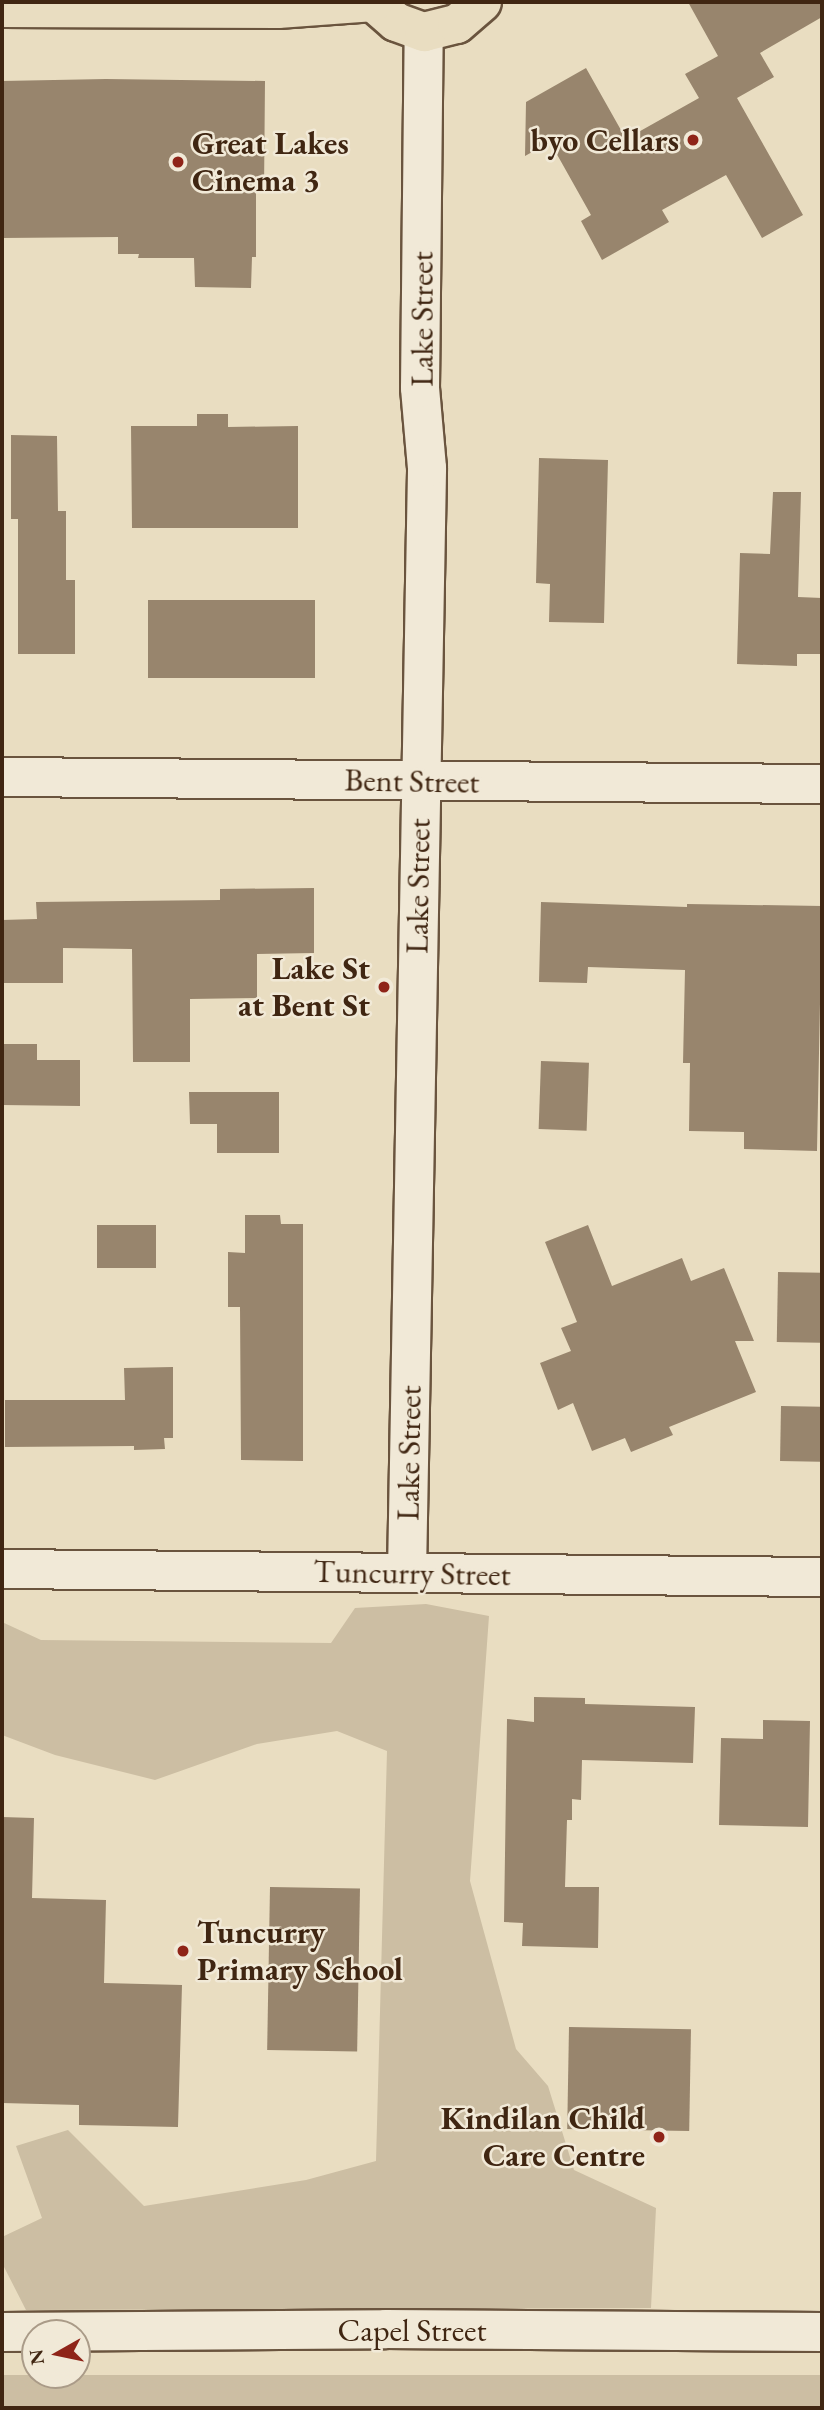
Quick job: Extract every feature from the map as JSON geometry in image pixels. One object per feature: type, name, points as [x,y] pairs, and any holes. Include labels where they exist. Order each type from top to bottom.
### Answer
[{"type":"main road","points":[[2,8],[278,9],[374,2],[396,22],[424,32],[457,24],[482,2]]},
{"type":"street","name":"Lake Street","points":[[407,1573],[419,781],[427,468],[420,388],[424,32]]},
{"type":"street","name":"Bent Street","points":[[2,777],[822,784]]},
{"type":"street","name":"Tuncurry Street","points":[[2,1569],[822,1577]]},
{"type":"street","name":"Capel Street","points":[[2,2332],[400,2329],[822,2332]]},
{"type":"shaded area","points":[[426,1604],[489,1616],[470,1881],[516,2049],[548,2086],[574,2170],[656,2208],[651,2308],[26,2310],[2,2263],[2,2237],[42,2218],[16,2146],[68,2130],[144,2206],[306,2180],[376,2161],[387,1751],[337,1731],[257,1744],[155,1780],[55,1755],[2,1735],[2,1622],[41,1640],[331,1643],[355,1608]]},
{"type":"shaded area","points":[[2,2375],[21,2375],[21,2389],[91,2389],[91,2375],[822,2375],[822,2408],[2,2408]]},
{"type":"building","points":[[688,2],[822,2],[822,17],[760,53],[774,77],[737,98],[803,215],[762,238],[726,175],[662,210],[669,222],[602,260],[581,221],[591,215],[550,142],[525,156],[526,102],[586,68],[626,139],[699,98],[685,74],[718,56]]},
{"type":"building","points":[[2,81],[265,81],[264,192],[256,192],[256,257],[252,257],[251,288],[195,287],[194,258],[138,258],[139,254],[118,254],[118,237],[2,238]]},
{"type":"building","points":[[197,414],[228,414],[228,427],[298,426],[298,528],[132,528],[131,426],[197,426]]},
{"type":"building","points":[[11,435],[57,436],[58,511],[66,511],[66,580],[75,580],[75,654],[18,654],[18,519],[11,519]]},
{"type":"building","points":[[539,458],[608,460],[604,623],[549,622],[550,584],[536,583]]},
{"type":"building","points":[[773,492],[801,492],[798,597],[822,598],[822,654],[797,654],[797,666],[737,664],[740,553],[770,554]]},
{"type":"building","points":[[148,600],[315,600],[315,678],[148,678]]},
{"type":"building","points":[[314,888],[314,953],[257,954],[257,998],[190,999],[190,1062],[133,1062],[132,949],[63,948],[63,983],[2,983],[2,920],[37,919],[36,902],[220,900],[220,889]]},
{"type":"building","points":[[541,902],[687,907],[687,904],[822,906],[817,1151],[744,1149],[744,1132],[689,1131],[690,1063],[683,1063],[685,970],[588,967],[587,983],[539,982]]},
{"type":"building","points":[[2,1044],[37,1044],[37,1060],[80,1060],[80,1106],[2,1105]]},
{"type":"building","points":[[541,1061],[589,1063],[587,1131],[539,1129]]},
{"type":"building","points":[[189,1092],[279,1092],[279,1153],[217,1153],[217,1124],[190,1124]]},
{"type":"building","points":[[245,1215],[280,1215],[281,1224],[303,1224],[303,1461],[241,1460],[240,1307],[228,1307],[228,1252],[245,1253]]},
{"type":"building","points":[[97,1225],[156,1225],[156,1268],[97,1268]]},
{"type":"building","points":[[588,1225],[612,1286],[682,1258],[691,1281],[724,1268],[754,1341],[735,1341],[756,1392],[669,1427],[673,1435],[631,1452],[625,1438],[592,1451],[573,1403],[558,1410],[540,1363],[571,1351],[561,1328],[577,1322],[545,1242]]},
{"type":"building","points":[[778,1272],[822,1273],[821,1343],[777,1342]]},
{"type":"building","points":[[173,1367],[173,1438],[164,1438],[165,1449],[134,1450],[134,1446],[5,1447],[5,1400],[125,1400],[124,1368]]},
{"type":"building","points":[[781,1406],[821,1407],[820,1462],[780,1461]]},
{"type":"building","points":[[534,1697],[585,1698],[585,1704],[695,1707],[693,1763],[582,1760],[581,1800],[572,1799],[572,1820],[567,1820],[565,1887],[599,1887],[598,1948],[522,1946],[523,1923],[504,1922],[507,1719],[534,1722]]},
{"type":"building","points":[[763,1720],[810,1721],[808,1827],[719,1825],[721,1738],[763,1739]]},
{"type":"building","points":[[2,1817],[34,1818],[32,1898],[106,1900],[104,1983],[182,1985],[178,2127],[79,2125],[79,2105],[2,2103]]},
{"type":"building","points":[[270,1887],[360,1889],[357,2052],[267,2050]]},
{"type":"building","points":[[569,2027],[691,2029],[689,2131],[567,2129]]},
{"type":"place","name":"byo Cellars","points":[[693,140]]},
{"type":"place","name":"Great Lakes Cinema 3","points":[[178,162]]},
{"type":"place","name":"Lake St at Bent St","points":[[384,987]]},
{"type":"place","name":"Tuncurry Primary School","points":[[183,1951]]},
{"type":"place","name":"Kindilan Child Care Centre","points":[[659,2137]]}]
